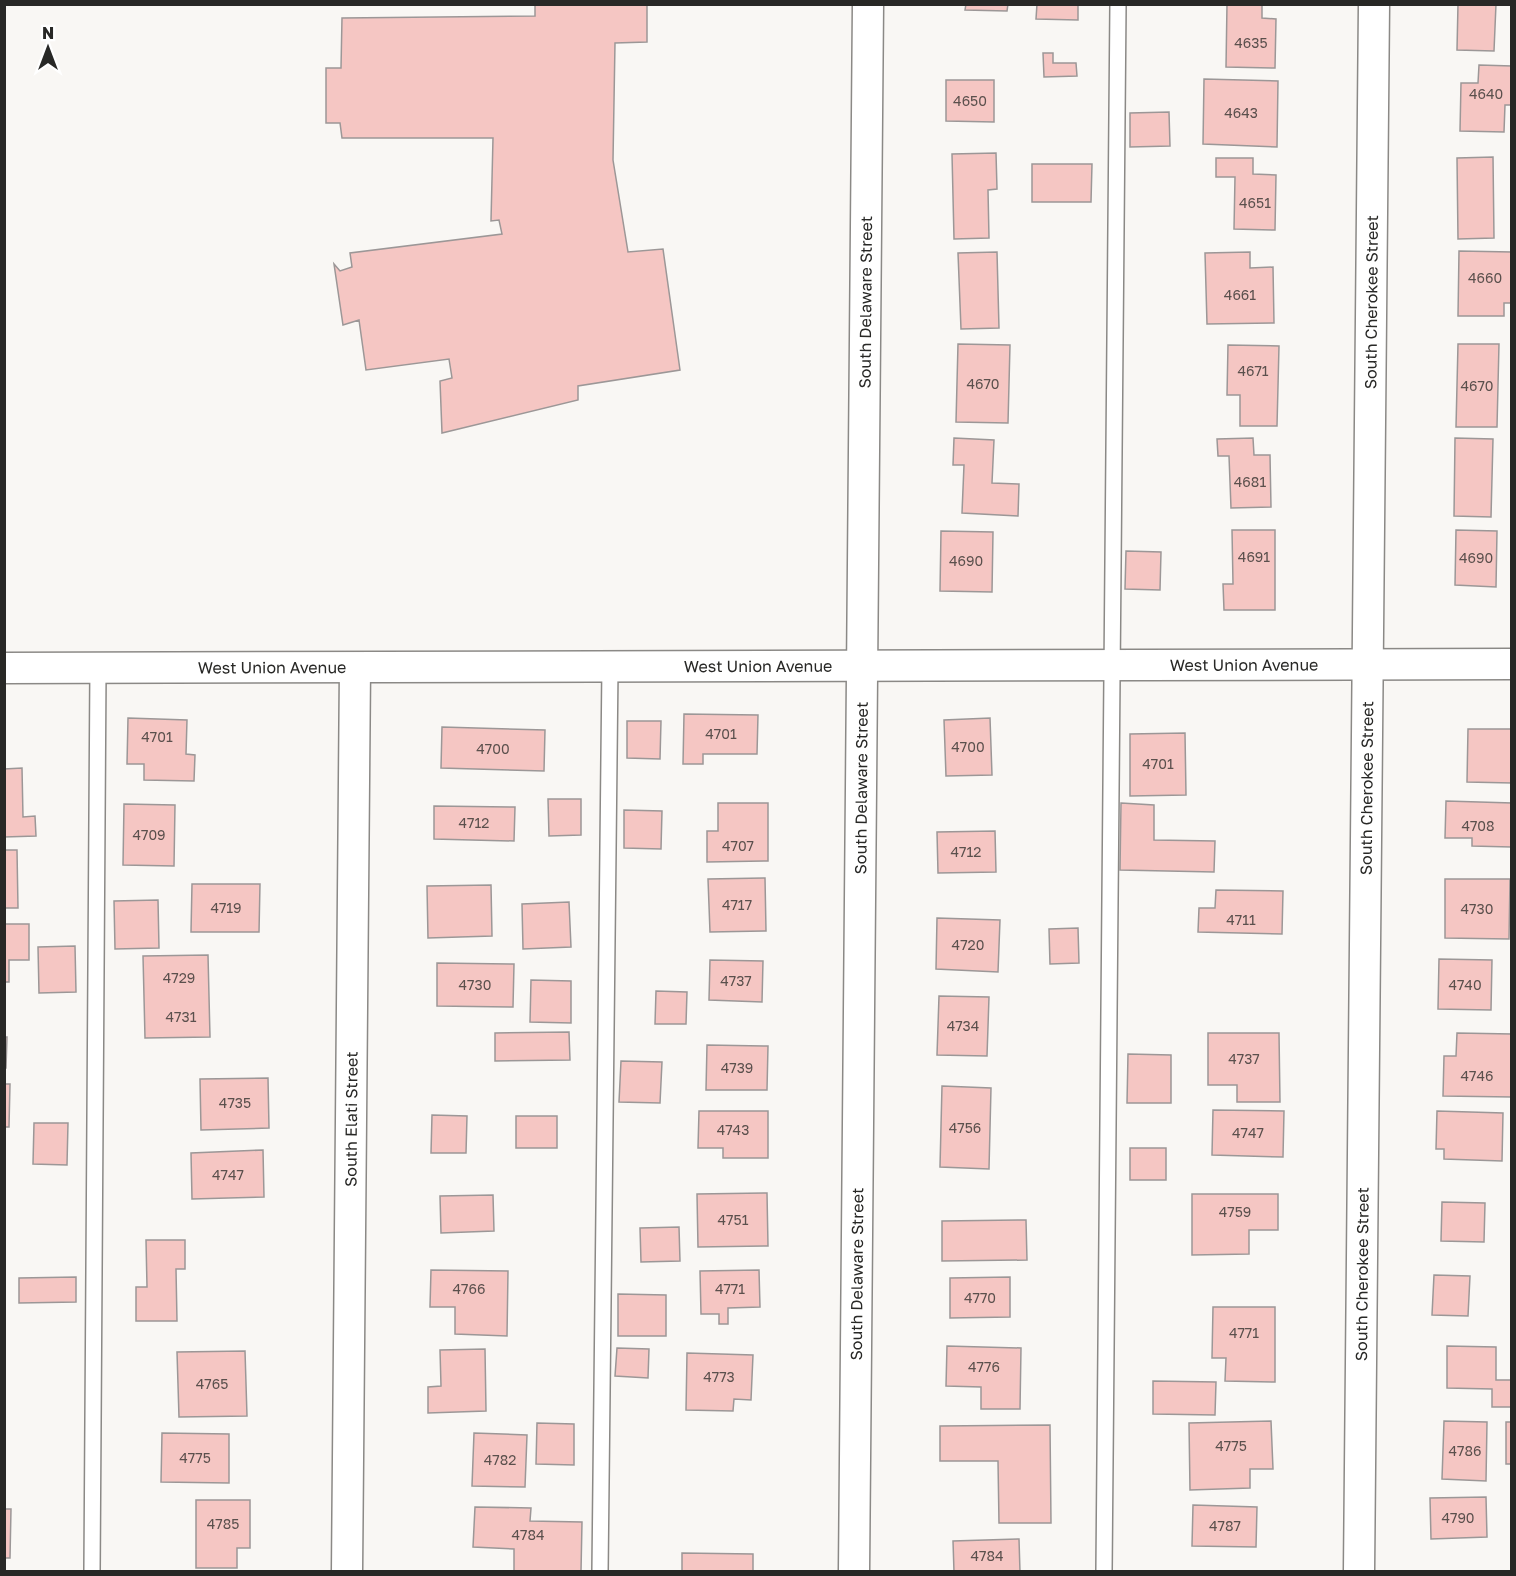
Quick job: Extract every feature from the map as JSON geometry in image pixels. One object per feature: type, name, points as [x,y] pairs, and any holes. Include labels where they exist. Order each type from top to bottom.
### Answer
[{"type":"street","name":"South Delaware Street","points":[[854,1572],[868,4]]},
{"type":"street","name":"South Cherokee Street","points":[[1359,1572],[1374,4]]},
{"type":"street","name":"West Union Avenue","points":[[4,669],[1512,664]]},
{"type":"street","name":"South Elati Street","points":[[347,1572],[355,668]]},
{"type":"lane","points":[[1104,1572],[1118,4]]},
{"type":"lane","points":[[600,1572],[610,667]]},
{"type":"lane","points":[[92,1572],[98,668]]},
{"type":"building","points":[[535,4],[647,4],[647,42],[615,43],[613,160],[628,252],[663,249],[680,370],[578,386],[578,400],[442,433],[440,381],[452,378],[449,359],[366,370],[359,320],[343,325],[334,264],[340,271],[352,267],[350,253],[502,234],[499,220],[491,221],[493,138],[342,138],[340,123],[326,123],[326,68],[341,68],[342,18],[535,16]]},
{"type":"building","points":[[966,4],[1008,4],[1007,11],[965,10]]},
{"type":"building","points":[[1037,4],[1078,4],[1078,20],[1036,19]]},
{"type":"building","points":[[1227,4],[1262,4],[1262,18],[1276,19],[1275,68],[1226,67]]},
{"type":"building","points":[[1458,4],[1496,4],[1494,51],[1457,50]]},
{"type":"building","points":[[1043,53],[1053,53],[1053,63],[1076,63],[1077,76],[1044,77]]},
{"type":"building","points":[[1479,65],[1512,66],[1512,105],[1505,105],[1504,132],[1460,131],[1461,83],[1478,83]]},
{"type":"building","points":[[1204,79],[1278,81],[1277,147],[1203,144]]},
{"type":"building","points":[[946,80],[994,80],[994,122],[946,121]]},
{"type":"building","points":[[1169,112],[1170,146],[1130,147],[1130,113]]},
{"type":"building","points":[[996,153],[997,189],[988,190],[989,238],[954,239],[952,154]]},
{"type":"building","points":[[1493,157],[1494,238],[1458,239],[1457,158]]},
{"type":"building","points":[[1216,158],[1253,158],[1253,174],[1276,175],[1275,230],[1234,229],[1235,177],[1216,177]]},
{"type":"building","points":[[1032,164],[1092,164],[1091,202],[1032,202]]},
{"type":"building","points":[[1459,251],[1512,252],[1512,303],[1504,303],[1504,316],[1458,316]]},
{"type":"building","points":[[997,252],[999,328],[961,329],[958,253]]},
{"type":"building","points":[[1250,252],[1250,268],[1273,267],[1274,323],[1207,324],[1205,253]]},
{"type":"building","points":[[958,344],[1010,345],[1008,423],[956,422]]},
{"type":"building","points":[[1458,344],[1499,344],[1497,427],[1456,427]]},
{"type":"building","points":[[1228,345],[1279,346],[1277,426],[1240,426],[1240,395],[1227,395]]},
{"type":"building","points":[[954,438],[994,440],[992,483],[1019,484],[1018,516],[962,513],[964,465],[953,465]]},
{"type":"building","points":[[1253,438],[1254,455],[1270,455],[1271,507],[1231,508],[1229,456],[1218,456],[1217,439]]},
{"type":"building","points":[[1455,438],[1493,439],[1491,517],[1454,516]]},
{"type":"building","points":[[1232,530],[1275,530],[1275,610],[1224,610],[1223,584],[1233,584]]},
{"type":"building","points":[[1456,530],[1497,531],[1496,587],[1455,585]]},
{"type":"building","points":[[941,531],[993,532],[992,592],[940,591]]},
{"type":"building","points":[[1126,551],[1161,552],[1160,590],[1125,589]]},
{"type":"building","points":[[684,714],[758,715],[757,754],[703,754],[703,764],[683,764]]},
{"type":"building","points":[[128,718],[187,720],[186,754],[195,755],[194,781],[144,780],[144,764],[127,764]]},
{"type":"building","points":[[990,718],[992,775],[946,776],[944,720]]},
{"type":"building","points":[[627,721],[661,721],[660,759],[627,758]]},
{"type":"building","points":[[442,727],[545,730],[544,771],[441,768]]},
{"type":"building","points":[[1468,729],[1512,729],[1512,783],[1467,782]]},
{"type":"building","points":[[1185,733],[1186,795],[1130,796],[1130,734]]},
{"type":"building","points":[[22,768],[23,817],[35,816],[36,836],[4,837],[4,769]]},
{"type":"building","points":[[548,799],[581,799],[581,835],[549,836]]},
{"type":"building","points":[[1446,801],[1512,803],[1511,847],[1472,846],[1472,838],[1445,838]]},
{"type":"building","points":[[718,803],[768,803],[768,861],[707,862],[707,831],[718,831]]},
{"type":"building","points":[[1121,803],[1154,805],[1154,840],[1215,841],[1214,872],[1120,870]]},
{"type":"building","points":[[124,804],[175,805],[174,866],[123,865]]},
{"type":"building","points":[[434,806],[515,807],[514,841],[434,839]]},
{"type":"building","points":[[624,810],[662,811],[661,849],[624,848]]},
{"type":"building","points":[[995,831],[996,872],[938,873],[937,832]]},
{"type":"building","points":[[4,850],[17,850],[18,908],[4,908]]},
{"type":"building","points":[[765,878],[766,931],[710,932],[708,879]]},
{"type":"building","points":[[1445,879],[1510,879],[1509,939],[1445,938]]},
{"type":"building","points":[[192,884],[260,884],[259,932],[191,932]]},
{"type":"building","points":[[491,885],[492,936],[428,938],[427,886]]},
{"type":"building","points":[[1216,890],[1283,891],[1282,934],[1198,932],[1199,908],[1215,908]]},
{"type":"building","points":[[158,900],[159,948],[115,949],[114,901]]},
{"type":"building","points":[[569,902],[571,947],[523,949],[522,904]]},
{"type":"building","points":[[937,918],[1000,920],[998,972],[936,969]]},
{"type":"building","points":[[4,924],[29,924],[29,960],[9,960],[9,982],[4,982]]},
{"type":"building","points":[[1078,928],[1079,963],[1050,964],[1049,929]]},
{"type":"building","points":[[75,946],[76,992],[39,993],[38,947]]},
{"type":"building","points":[[208,955],[210,1037],[145,1038],[143,956]]},
{"type":"building","points":[[1439,959],[1492,960],[1491,1010],[1438,1009]]},
{"type":"building","points":[[710,960],[763,961],[762,1002],[709,1000]]},
{"type":"building","points":[[437,963],[514,964],[513,1007],[437,1006]]},
{"type":"building","points":[[531,980],[571,981],[571,1023],[530,1022]]},
{"type":"building","points":[[656,991],[687,992],[686,1024],[655,1024]]},
{"type":"building","points":[[939,996],[989,997],[987,1056],[937,1055]]},
{"type":"building","points":[[569,1032],[570,1060],[495,1061],[495,1033]]},
{"type":"building","points":[[1208,1033],[1279,1033],[1280,1102],[1237,1102],[1237,1085],[1208,1085]]},
{"type":"building","points":[[1457,1033],[1512,1034],[1512,1097],[1443,1096],[1444,1056],[1456,1056]]},
{"type":"building","points":[[4,1037],[7,1037],[6,1068],[4,1068]]},
{"type":"building","points":[[707,1045],[768,1046],[767,1090],[706,1090]]},
{"type":"building","points":[[1128,1054],[1171,1055],[1171,1103],[1127,1103]]},
{"type":"building","points":[[621,1061],[662,1062],[660,1103],[619,1102]]},
{"type":"building","points":[[268,1078],[269,1128],[201,1130],[200,1079]]},
{"type":"building","points":[[4,1084],[10,1084],[9,1127],[4,1127]]},
{"type":"building","points":[[942,1086],[991,1088],[989,1169],[940,1167]]},
{"type":"building","points":[[1213,1110],[1284,1111],[1283,1157],[1212,1155]]},
{"type":"building","points":[[699,1111],[768,1111],[768,1158],[723,1158],[723,1148],[698,1148]]},
{"type":"building","points":[[1437,1111],[1503,1113],[1502,1161],[1444,1159],[1444,1149],[1436,1149]]},
{"type":"building","points":[[432,1115],[467,1116],[466,1153],[431,1153]]},
{"type":"building","points":[[516,1116],[557,1116],[557,1148],[516,1148]]},
{"type":"building","points":[[34,1123],[68,1123],[67,1165],[33,1164]]},
{"type":"building","points":[[1130,1148],[1166,1148],[1166,1180],[1130,1180]]},
{"type":"building","points":[[263,1150],[264,1197],[192,1199],[191,1153]]},
{"type":"building","points":[[767,1193],[768,1246],[698,1247],[697,1194]]},
{"type":"building","points":[[1192,1194],[1278,1194],[1278,1230],[1249,1230],[1249,1254],[1192,1255]]},
{"type":"building","points":[[493,1195],[494,1231],[441,1233],[440,1196]]},
{"type":"building","points":[[1442,1202],[1485,1203],[1484,1242],[1441,1241]]},
{"type":"building","points":[[1026,1220],[1027,1260],[942,1261],[942,1221]]},
{"type":"building","points":[[679,1227],[680,1261],[641,1262],[640,1228]]},
{"type":"building","points":[[146,1240],[185,1240],[185,1269],[176,1269],[177,1321],[136,1321],[136,1287],[147,1287]]},
{"type":"building","points":[[431,1270],[508,1271],[507,1336],[455,1334],[455,1307],[430,1307]]},
{"type":"building","points":[[759,1270],[760,1307],[728,1308],[728,1324],[719,1324],[719,1314],[701,1314],[700,1271]]},
{"type":"building","points":[[1434,1275],[1470,1276],[1468,1316],[1432,1315]]},
{"type":"building","points":[[76,1277],[76,1302],[19,1303],[19,1278]]},
{"type":"building","points":[[1010,1277],[1010,1317],[950,1318],[950,1278]]},
{"type":"building","points":[[618,1294],[666,1295],[666,1336],[618,1336]]},
{"type":"building","points":[[1213,1307],[1275,1307],[1275,1382],[1225,1381],[1226,1358],[1212,1358]]},
{"type":"building","points":[[947,1346],[1021,1348],[1020,1409],[981,1409],[981,1387],[946,1386]]},
{"type":"building","points":[[1447,1346],[1496,1347],[1496,1380],[1512,1380],[1512,1407],[1492,1407],[1492,1389],[1447,1388]]},
{"type":"building","points":[[617,1348],[649,1349],[648,1378],[615,1376]]},
{"type":"building","points":[[485,1349],[486,1411],[428,1413],[428,1387],[441,1386],[440,1350]]},
{"type":"building","points":[[245,1351],[247,1416],[179,1417],[177,1352]]},
{"type":"building","points":[[687,1353],[753,1355],[751,1400],[734,1399],[733,1411],[686,1410]]},
{"type":"building","points":[[1153,1381],[1216,1382],[1215,1415],[1153,1414]]},
{"type":"building","points":[[1271,1421],[1273,1469],[1250,1469],[1250,1488],[1190,1490],[1189,1423]]},
{"type":"building","points":[[1444,1421],[1487,1422],[1486,1481],[1442,1479]]},
{"type":"building","points":[[1506,1422],[1512,1422],[1512,1464],[1506,1464]]},
{"type":"building","points":[[537,1423],[574,1424],[574,1465],[536,1464]]},
{"type":"building","points":[[1050,1425],[1051,1523],[999,1523],[998,1461],[940,1461],[940,1426]]},
{"type":"building","points":[[162,1433],[229,1434],[229,1483],[161,1482]]},
{"type":"building","points":[[474,1433],[527,1435],[525,1487],[472,1486]]},
{"type":"building","points":[[1486,1497],[1487,1537],[1431,1539],[1430,1498]]},
{"type":"building","points":[[196,1500],[250,1500],[250,1548],[237,1548],[237,1568],[196,1568]]},
{"type":"building","points":[[1193,1505],[1257,1507],[1256,1547],[1192,1546]]},
{"type":"building","points":[[475,1507],[531,1508],[530,1521],[582,1522],[581,1572],[514,1571],[514,1549],[473,1547]]},
{"type":"building","points":[[4,1509],[11,1509],[10,1558],[4,1558]]},
{"type":"building","points":[[1019,1539],[1020,1572],[954,1572],[953,1541]]},
{"type":"building","points":[[682,1553],[753,1554],[753,1572],[682,1572]]}]
